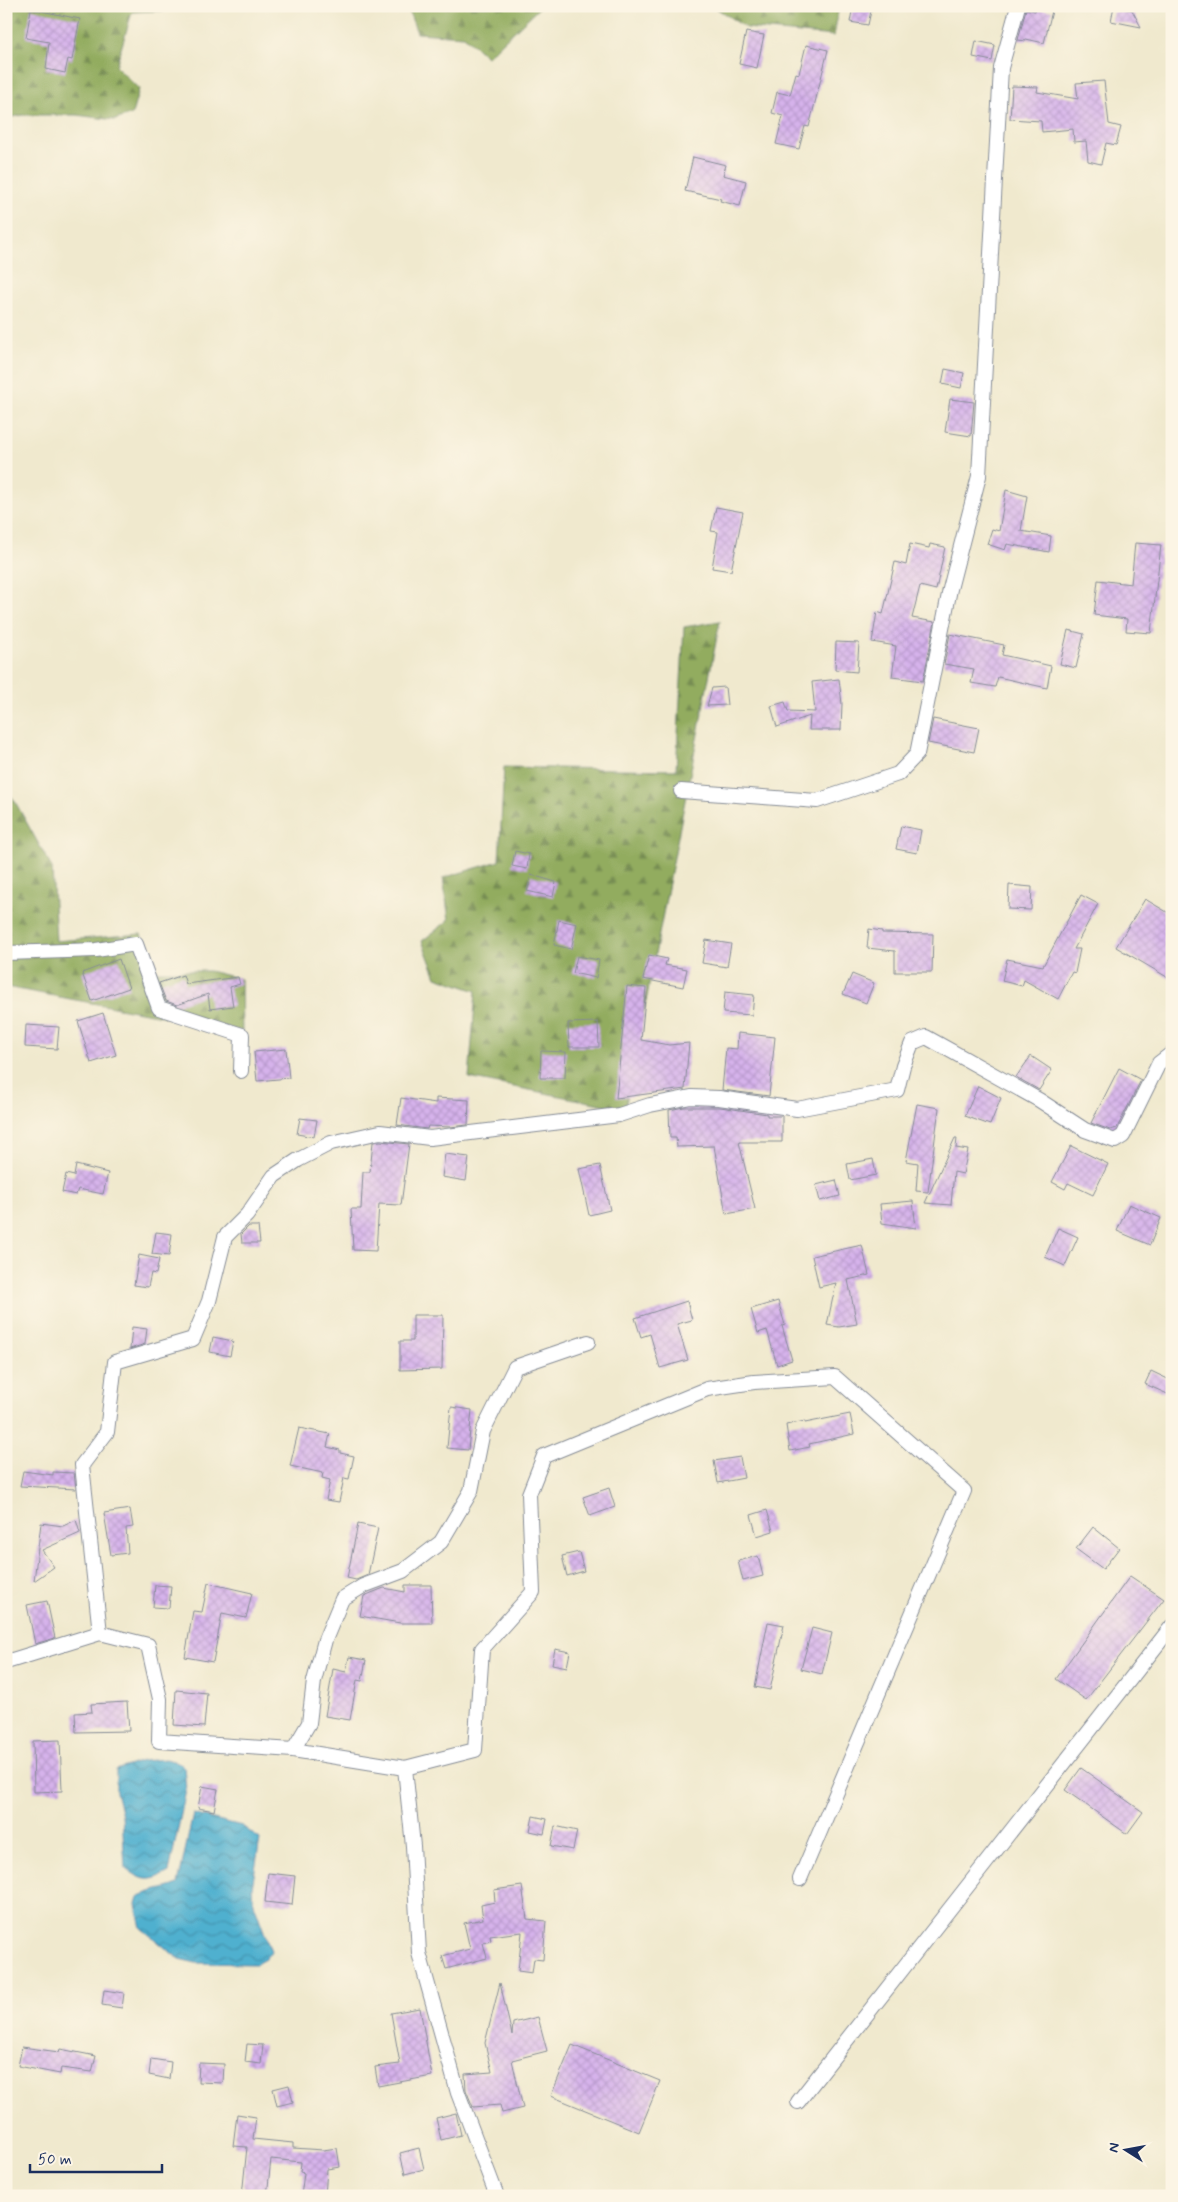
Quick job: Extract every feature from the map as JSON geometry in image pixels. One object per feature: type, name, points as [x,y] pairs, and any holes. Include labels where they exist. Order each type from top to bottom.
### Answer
[{"type":"street","points":[[681,791],[817,801],[898,774],[917,754],[950,589],[979,476],[1001,68],[1018,6]]},
{"type":"street","points":[[6,953],[96,950],[136,944],[159,1008],[242,1035],[241,1071]]},
{"type":"street","points":[[100,1633],[82,1465],[107,1432],[114,1362],[193,1339],[209,1301],[225,1237],[247,1215],[274,1176],[298,1160],[331,1143],[380,1132],[430,1138],[619,1115],[650,1105],[691,1097],[719,1098],[797,1109],[896,1090],[912,1044],[926,1038],[1039,1100],[1085,1130],[1115,1142],[1123,1136],[1159,1062],[1172,1053]]},
{"type":"street","points":[[293,1750],[309,1724],[314,1681],[325,1640],[342,1599],[363,1586],[403,1571],[441,1542],[471,1491],[483,1431],[515,1367],[588,1342]]},
{"type":"street","points":[[6,1662],[100,1633],[148,1645],[160,1699],[159,1741],[293,1750],[405,1768],[475,1750],[482,1649],[533,1592],[529,1494],[544,1456],[707,1389],[754,1382],[835,1377],[964,1491],[800,1879]]},
{"type":"street","points":[[798,2102],[1172,1626]]},
{"type":"street","points":[[405,1768],[413,1846],[420,1953],[458,2093],[497,2196]]},
{"type":"green space","points":[[6,6],[205,6],[205,9],[132,12],[116,66],[139,89],[132,114],[115,120],[76,115],[24,115],[6,118]]},
{"type":"green space","points":[[403,6],[541,6],[487,57],[464,36],[417,33],[408,9]]},
{"type":"green space","points":[[713,6],[839,6],[834,36],[746,28]]},
{"type":"green space","points":[[720,621],[625,1109],[469,1078],[476,991],[436,977],[422,941],[449,920],[443,878],[499,861],[504,767],[676,770],[684,627]]},
{"type":"green space","points":[[6,792],[13,798],[52,868],[56,941],[141,934],[154,971],[209,971],[241,979],[242,1031],[6,987]]},
{"type":"water","points":[[166,1759],[180,1763],[184,1767],[186,1790],[169,1872],[156,1878],[146,1879],[137,1876],[125,1868],[122,1815],[116,1792],[116,1770],[142,1761]]},
{"type":"water","points":[[193,1814],[242,1826],[260,1839],[252,1888],[253,1901],[271,1951],[265,1959],[256,1964],[196,1963],[179,1959],[141,1928],[136,1904],[138,1897],[178,1884]]},
{"type":"building","points":[[853,6],[872,6],[868,25],[850,22]]},
{"type":"building","points":[[1114,6],[1132,10],[1141,27],[1111,21]]},
{"type":"building","points":[[1036,8],[1052,11],[1044,43],[1026,39],[1026,41],[1018,40],[1026,9],[1035,11]]},
{"type":"building","points":[[31,9],[80,19],[72,60],[68,59],[65,73],[46,69],[49,42],[26,38]]},
{"type":"building","points":[[746,32],[764,35],[757,68],[739,64]]},
{"type":"building","points":[[976,41],[995,45],[992,61],[973,57]]},
{"type":"building","points":[[806,45],[828,50],[809,127],[805,126],[799,149],[776,144],[783,116],[772,113],[777,92],[790,95],[796,73],[799,74]]},
{"type":"building","points":[[1104,81],[1109,124],[1121,127],[1116,145],[1106,143],[1101,164],[1088,161],[1086,141],[1074,142],[1073,129],[1042,132],[1041,121],[1010,119],[1012,86],[1038,87],[1037,92],[1078,99],[1076,83]]},
{"type":"building","points":[[693,157],[726,165],[723,175],[746,181],[740,206],[720,201],[721,199],[685,191]]},
{"type":"building","points":[[945,369],[964,373],[961,388],[942,384]]},
{"type":"building","points":[[950,399],[974,402],[971,436],[945,432]]},
{"type":"building","points":[[1006,490],[1027,496],[1021,531],[1051,536],[1049,552],[1007,544],[1005,550],[987,544],[992,529],[999,531]]},
{"type":"building","points":[[716,507],[743,512],[731,571],[712,568],[718,532],[711,531]]},
{"type":"building","points":[[1135,543],[1161,545],[1151,633],[1126,631],[1127,619],[1094,615],[1098,580],[1131,584]]},
{"type":"building","points":[[910,544],[929,548],[930,544],[945,547],[936,590],[920,586],[912,618],[935,622],[923,681],[892,677],[896,646],[872,642],[877,612],[883,614],[895,562],[906,565]]},
{"type":"building","points":[[1068,630],[1084,634],[1076,668],[1060,664]]},
{"type":"building","points":[[950,634],[1004,645],[1002,655],[1051,666],[1047,688],[998,677],[995,687],[971,683],[974,669],[944,664]]},
{"type":"building","points":[[836,642],[859,643],[857,672],[835,670]]},
{"type":"building","points":[[839,679],[842,704],[841,730],[809,730],[810,716],[777,727],[771,706],[785,702],[788,711],[815,712],[812,682]]},
{"type":"building","points":[[725,687],[727,705],[707,706],[712,688]]},
{"type":"building","points":[[933,719],[979,728],[974,752],[928,743]]},
{"type":"building","points":[[901,826],[921,830],[917,853],[896,849]]},
{"type":"building","points":[[515,851],[529,854],[527,869],[512,866]]},
{"type":"building","points":[[531,875],[556,882],[553,897],[527,891]]},
{"type":"building","points":[[1009,885],[1032,887],[1031,910],[1008,909]]},
{"type":"building","points":[[1081,895],[1098,904],[1074,949],[1080,949],[1075,973],[1072,972],[1058,999],[1024,980],[1022,986],[1002,981],[1007,959],[1043,966]]},
{"type":"building","points":[[1145,899],[1172,915],[1172,980],[1116,947]]},
{"type":"building","points":[[559,920],[577,924],[571,949],[554,945]]},
{"type":"building","points":[[869,929],[882,931],[882,933],[933,934],[932,972],[895,972],[895,951],[867,948]]},
{"type":"building","points":[[706,940],[731,944],[727,967],[702,963]]},
{"type":"building","points":[[649,955],[667,959],[665,965],[687,969],[683,987],[643,979]]},
{"type":"building","points":[[577,956],[599,960],[596,978],[573,973]]},
{"type":"building","points":[[119,959],[129,988],[92,1001],[82,973]]},
{"type":"building","points":[[852,974],[874,983],[866,1003],[843,994]]},
{"type":"building","points":[[183,975],[186,984],[238,977],[240,984],[230,987],[233,1006],[210,1009],[208,994],[177,1005],[166,1001],[159,983]]},
{"type":"building","points":[[627,986],[646,988],[641,1040],[669,1045],[689,1043],[685,1089],[616,1098]]},
{"type":"building","points":[[725,992],[754,995],[752,1015],[723,1013]]},
{"type":"building","points":[[103,1013],[116,1055],[91,1063],[78,1021]]},
{"type":"building","points":[[598,1022],[599,1047],[569,1047],[568,1023]]},
{"type":"building","points":[[26,1025],[59,1027],[57,1049],[25,1047]]},
{"type":"building","points":[[738,1033],[775,1037],[769,1096],[722,1090],[726,1048],[737,1049]]},
{"type":"building","points":[[286,1049],[289,1078],[257,1081],[254,1052]]},
{"type":"building","points":[[541,1051],[566,1052],[565,1078],[540,1078]]},
{"type":"building","points":[[1031,1056],[1052,1070],[1039,1090],[1016,1077]]},
{"type":"building","points":[[1119,1068],[1141,1080],[1117,1128],[1110,1130],[1091,1123]]},
{"type":"building","points":[[978,1086],[1001,1098],[990,1125],[965,1116]]},
{"type":"building","points":[[401,1098],[436,1103],[436,1098],[469,1100],[468,1125],[450,1127],[428,1126],[427,1129],[397,1125]]},
{"type":"building","points":[[917,1104],[939,1108],[928,1192],[916,1191],[918,1163],[906,1161]]},
{"type":"building","points":[[684,1107],[720,1107],[767,1114],[767,1116],[782,1116],[782,1142],[739,1142],[755,1209],[726,1214],[714,1146],[677,1147],[676,1138],[670,1138],[669,1110]]},
{"type":"building","points":[[300,1118],[317,1120],[314,1137],[297,1134]]},
{"type":"building","points":[[955,1138],[957,1138],[956,1148],[968,1150],[963,1174],[954,1172],[951,1205],[925,1203]]},
{"type":"building","points":[[373,1142],[409,1144],[401,1205],[379,1204],[376,1251],[353,1250],[351,1209],[361,1209],[363,1172],[370,1172]]},
{"type":"building","points":[[1071,1146],[1108,1164],[1093,1195],[1068,1183],[1065,1189],[1052,1182]]},
{"type":"building","points":[[445,1154],[469,1157],[466,1181],[442,1177]]},
{"type":"building","points":[[873,1159],[876,1175],[850,1180],[847,1164]]},
{"type":"building","points":[[76,1165],[108,1173],[103,1194],[78,1189],[76,1195],[62,1192],[66,1174],[74,1176]]},
{"type":"building","points":[[600,1165],[610,1210],[589,1215],[579,1169]]},
{"type":"building","points":[[836,1180],[840,1196],[820,1201],[816,1185]]},
{"type":"building","points":[[913,1201],[916,1228],[882,1223],[880,1204]]},
{"type":"building","points":[[1129,1204],[1161,1218],[1150,1245],[1117,1231]]},
{"type":"building","points":[[249,1226],[258,1226],[260,1243],[242,1243],[241,1234]]},
{"type":"building","points":[[1058,1228],[1078,1237],[1065,1266],[1045,1257]]},
{"type":"building","points":[[156,1232],[172,1234],[169,1256],[152,1254]]},
{"type":"building","points":[[862,1245],[869,1275],[848,1280],[857,1324],[839,1327],[827,1325],[836,1283],[819,1287],[812,1256]]},
{"type":"building","points":[[139,1255],[159,1259],[156,1274],[151,1273],[148,1287],[134,1285]]},
{"type":"building","points":[[687,1301],[692,1320],[677,1324],[688,1360],[660,1368],[650,1334],[641,1337],[635,1318]]},
{"type":"building","points":[[778,1301],[785,1325],[782,1326],[792,1360],[777,1365],[767,1330],[758,1333],[751,1309]]},
{"type":"building","points":[[413,1315],[443,1315],[442,1369],[400,1370],[400,1341],[413,1341]]},
{"type":"building","points":[[132,1327],[147,1329],[145,1344],[130,1349]]},
{"type":"building","points":[[213,1337],[233,1341],[230,1356],[210,1352]]},
{"type":"building","points":[[1151,1371],[1172,1381],[1172,1396],[1145,1384]]},
{"type":"building","points":[[451,1407],[472,1410],[468,1450],[447,1448]]},
{"type":"building","points":[[850,1414],[854,1434],[809,1444],[810,1447],[790,1451],[786,1425]]},
{"type":"building","points":[[299,1428],[330,1434],[327,1447],[340,1450],[340,1453],[354,1456],[349,1479],[344,1478],[339,1502],[326,1500],[330,1480],[322,1478],[323,1473],[290,1466]]},
{"type":"building","points":[[740,1457],[744,1478],[718,1483],[714,1461]]},
{"type":"building","points":[[23,1471],[53,1475],[53,1472],[74,1473],[76,1489],[20,1486]]},
{"type":"building","points":[[609,1488],[615,1507],[590,1516],[583,1497]]},
{"type":"building","points":[[130,1509],[133,1527],[126,1528],[128,1553],[111,1555],[104,1513]]},
{"type":"building","points":[[767,1510],[773,1531],[757,1536],[751,1515]]},
{"type":"building","points":[[76,1520],[80,1533],[42,1550],[54,1567],[34,1581],[41,1523],[63,1526]]},
{"type":"building","points":[[358,1524],[378,1528],[368,1575],[356,1580],[347,1578]]},
{"type":"building","points":[[1093,1527],[1119,1548],[1103,1569],[1076,1549]]},
{"type":"building","points":[[579,1552],[584,1571],[567,1576],[562,1556]]},
{"type":"building","points":[[758,1556],[763,1576],[743,1581],[738,1561]]},
{"type":"building","points":[[1130,1576],[1164,1599],[1086,1700],[1056,1679]]},
{"type":"building","points":[[208,1583],[252,1593],[246,1618],[222,1613],[213,1662],[185,1657],[193,1611],[202,1612]]},
{"type":"building","points":[[155,1585],[171,1586],[169,1608],[153,1607]]},
{"type":"building","points":[[405,1585],[431,1585],[432,1623],[400,1623],[360,1616],[364,1596],[384,1588],[405,1592]]},
{"type":"building","points":[[47,1601],[55,1638],[35,1644],[27,1605]]},
{"type":"building","points":[[768,1622],[784,1625],[770,1690],[755,1687]]},
{"type":"building","points":[[812,1628],[832,1633],[822,1674],[801,1669]]},
{"type":"building","points":[[555,1649],[570,1652],[567,1667],[552,1664]]},
{"type":"building","points":[[349,1657],[366,1660],[362,1681],[357,1680],[350,1720],[325,1716],[333,1669],[346,1672]]},
{"type":"building","points":[[176,1690],[207,1693],[204,1727],[174,1725]]},
{"type":"building","points":[[127,1702],[129,1731],[76,1732],[75,1713],[92,1712],[91,1704]]},
{"type":"building","points":[[60,1740],[62,1791],[34,1792],[33,1741]]},
{"type":"building","points":[[1081,1768],[1143,1812],[1127,1834],[1065,1790]]},
{"type":"building","points":[[202,1786],[218,1789],[214,1811],[198,1808]]},
{"type":"building","points":[[533,1816],[547,1819],[544,1834],[530,1831]]},
{"type":"building","points":[[555,1826],[577,1831],[573,1850],[551,1846]]},
{"type":"building","points":[[268,1873],[295,1876],[292,1905],[265,1902]]},
{"type":"building","points":[[522,1886],[527,1919],[546,1921],[543,1960],[534,1959],[532,1973],[518,1971],[522,1932],[490,1936],[491,1941],[483,1943],[487,1958],[446,1969],[442,1956],[470,1949],[464,1923],[483,1919],[481,1905],[495,1902],[494,1890]]},
{"type":"building","points":[[500,1983],[512,2035],[513,2023],[538,2017],[547,2051],[512,2060],[523,2108],[502,2113],[500,2105],[473,2107],[466,2090],[465,2074],[492,2072],[485,2043]]},
{"type":"building","points":[[104,1990],[124,1993],[122,2008],[102,2005]]},
{"type":"building","points":[[420,2008],[432,2076],[378,2086],[375,2067],[400,2064],[391,2013]]},
{"type":"building","points":[[247,2044],[263,2045],[261,2064],[245,2062]]},
{"type":"building","points":[[572,2045],[660,2081],[639,2132],[551,2096]]},
{"type":"building","points":[[22,2047],[59,2052],[60,2049],[96,2056],[92,2072],[61,2068],[60,2074],[18,2066]]},
{"type":"building","points":[[151,2059],[171,2062],[169,2079],[149,2075]]},
{"type":"building","points":[[199,2063],[224,2064],[223,2083],[198,2082]]},
{"type":"building","points":[[289,2085],[293,2102],[277,2106],[273,2089]]},
{"type":"building","points":[[456,2113],[461,2135],[441,2140],[436,2118]]},
{"type":"building","points":[[237,2114],[256,2117],[253,2139],[293,2143],[293,2148],[323,2150],[337,2148],[340,2167],[327,2169],[325,2196],[301,2196],[304,2173],[300,2172],[301,2162],[271,2159],[267,2196],[242,2196],[247,2147],[233,2146]]},
{"type":"building","points":[[419,2148],[424,2169],[405,2174],[400,2153]]}]
